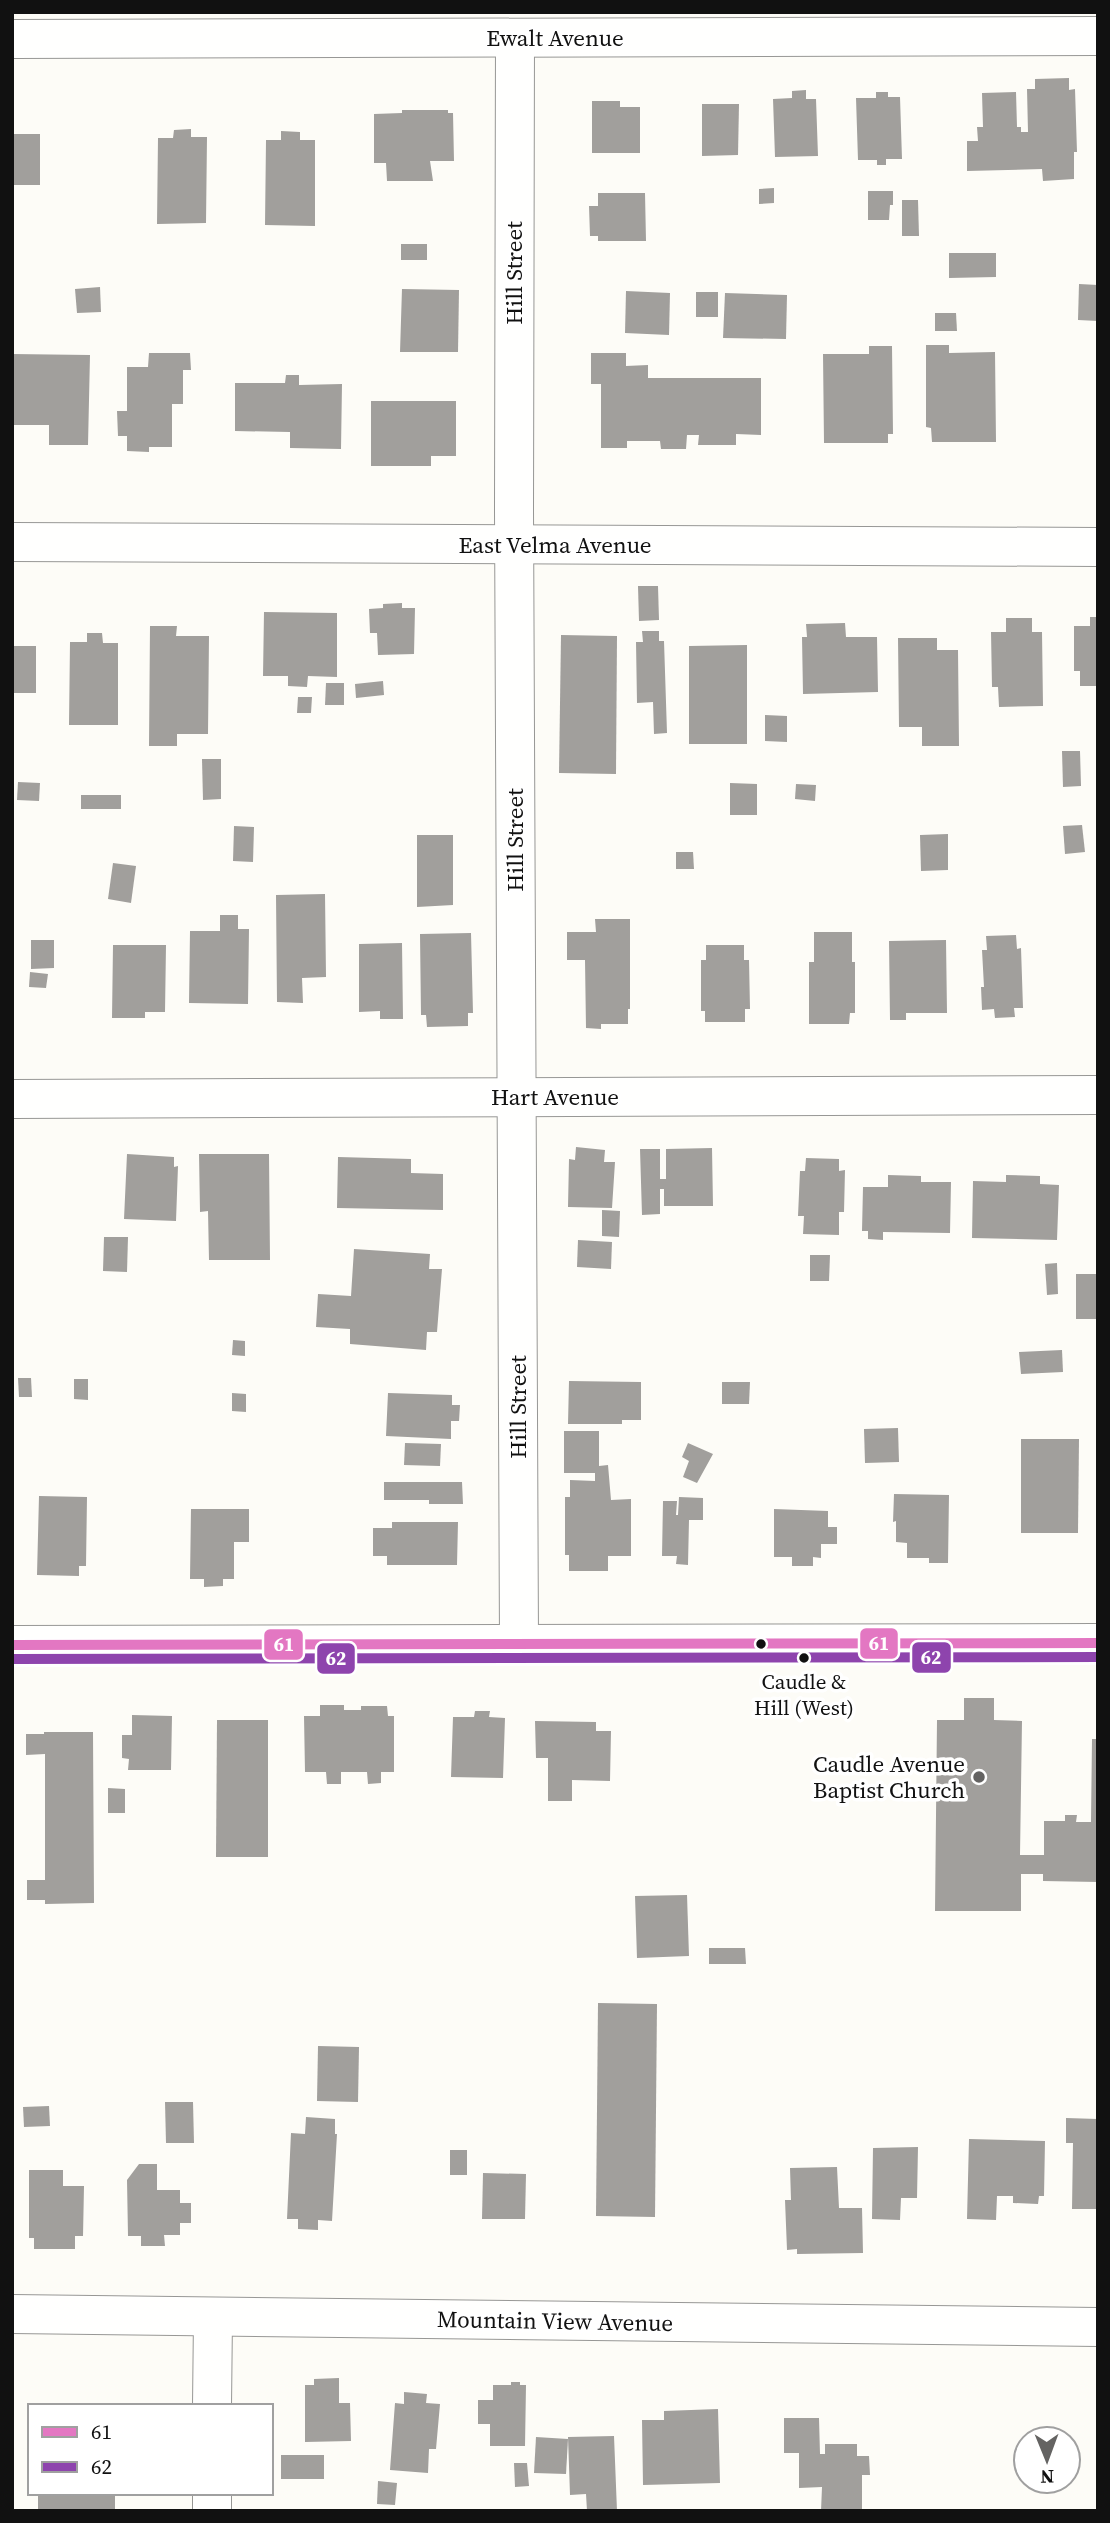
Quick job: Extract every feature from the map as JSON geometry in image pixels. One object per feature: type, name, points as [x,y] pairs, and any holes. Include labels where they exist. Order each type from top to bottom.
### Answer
[{"type":"street","name":"Ewalt Avenue","points":[[12,39],[1098,36]]},
{"type":"street","name":"Hill Street","points":[[515,38],[514,545],[519,1642]]},
{"type":"street","name":"East Velma Avenue","points":[[12,542],[1098,547]]},
{"type":"street","name":"Hart Avenue","points":[[12,1099],[1098,1094]]},
{"type":"street","points":[[12,1645],[1098,1643]]},
{"type":"street","name":"Mountain View Avenue","points":[[12,2314],[1098,2327]]},
{"type":"street","points":[[212,2404],[213,2317]]},
{"type":"building","points":[[1069,78],[1069,90],[1075,89],[1077,152],[1074,152],[1074,179],[1043,181],[1042,169],[967,171],[967,141],[978,141],[977,127],[983,127],[982,93],[1016,92],[1017,127],[1021,127],[1021,132],[1028,132],[1027,89],[1035,89],[1035,79]]},
{"type":"building","points":[[806,90],[806,99],[816,99],[818,156],[775,157],[773,99],[792,98],[792,91]]},
{"type":"building","points":[[876,92],[888,92],[888,97],[900,97],[902,159],[886,159],[886,165],[877,165],[877,160],[858,160],[856,98],[876,98]]},
{"type":"building","points":[[592,101],[620,101],[620,107],[640,107],[640,153],[592,153]]},
{"type":"building","points":[[702,104],[739,104],[738,155],[702,156]]},
{"type":"building","points":[[402,110],[448,110],[448,113],[453,113],[454,161],[430,161],[433,181],[387,181],[386,163],[374,163],[374,114],[402,113]]},
{"type":"building","points":[[191,129],[191,137],[207,137],[206,223],[157,224],[158,138],[173,138],[174,130]]},
{"type":"building","points":[[281,131],[300,132],[300,140],[315,140],[315,226],[265,225],[266,140],[281,140]]},
{"type":"building","points":[[14,134],[40,134],[40,185],[14,185]]},
{"type":"building","points":[[774,188],[774,203],[759,204],[759,189]]},
{"type":"building","points":[[868,191],[893,191],[889,220],[868,220]]},
{"type":"building","points":[[598,193],[645,193],[646,241],[598,241],[598,236],[590,236],[589,206],[598,206]]},
{"type":"building","points":[[902,200],[918,200],[919,236],[902,236]]},
{"type":"building","points":[[401,244],[427,244],[427,260],[401,260]]},
{"type":"building","points":[[949,253],[996,253],[996,277],[949,278]]},
{"type":"building","points":[[1079,284],[1098,285],[1098,321],[1078,320]]},
{"type":"building","points":[[100,287],[101,312],[77,313],[75,289]]},
{"type":"building","points":[[402,289],[459,290],[458,352],[400,352]]},
{"type":"building","points":[[626,291],[670,293],[669,335],[625,333]]},
{"type":"building","points":[[696,292],[718,292],[718,317],[696,317]]},
{"type":"building","points":[[725,293],[787,295],[786,339],[723,338]]},
{"type":"building","points":[[935,313],[956,313],[957,331],[935,331]]},
{"type":"building","points":[[926,345],[949,345],[949,353],[995,352],[996,442],[932,442],[931,428],[926,427]]},
{"type":"building","points":[[869,346],[892,346],[893,434],[888,434],[888,443],[824,443],[823,354],[869,354]]},
{"type":"building","points":[[149,353],[190,353],[191,370],[183,370],[183,404],[172,404],[172,447],[149,447],[149,452],[127,451],[127,436],[118,436],[117,411],[127,411],[127,367],[148,367]]},
{"type":"building","points":[[591,353],[626,353],[626,366],[648,365],[648,378],[761,378],[761,435],[736,434],[736,445],[698,445],[699,435],[687,435],[686,449],[661,449],[660,441],[627,441],[627,448],[601,448],[601,384],[591,384]]},
{"type":"building","points":[[12,354],[90,355],[88,445],[49,445],[49,425],[12,425]]},
{"type":"building","points":[[286,375],[299,375],[299,385],[342,384],[341,449],[290,448],[290,432],[235,431],[235,383],[285,383]]},
{"type":"building","points":[[371,401],[456,401],[456,456],[431,456],[431,466],[371,466]]},
{"type":"building","points":[[638,586],[658,586],[659,620],[639,621]]},
{"type":"building","points":[[402,603],[402,608],[415,608],[414,654],[378,655],[377,633],[370,633],[369,609],[383,608],[383,604]]},
{"type":"building","points":[[264,612],[337,613],[337,677],[308,676],[307,687],[288,686],[288,676],[263,676]]},
{"type":"building","points":[[1090,617],[1098,617],[1098,686],[1080,686],[1080,671],[1074,671],[1074,626],[1090,626]]},
{"type":"building","points":[[1006,618],[1032,618],[1032,632],[1042,632],[1043,706],[999,707],[998,687],[992,687],[991,632],[1006,632]]},
{"type":"building","points":[[845,623],[846,637],[877,637],[878,692],[803,694],[802,637],[807,637],[806,624]]},
{"type":"building","points":[[150,626],[177,626],[176,636],[209,636],[208,734],[177,734],[177,746],[149,746]]},
{"type":"building","points":[[642,631],[659,631],[659,641],[664,641],[667,733],[654,734],[653,702],[637,703],[636,642],[643,642]]},
{"type":"building","points":[[87,633],[102,633],[103,643],[118,643],[118,725],[69,725],[70,642],[87,642]]},
{"type":"building","points":[[561,635],[617,636],[616,774],[559,773]]},
{"type":"building","points":[[898,638],[937,638],[937,650],[958,650],[959,746],[922,746],[922,727],[899,727]]},
{"type":"building","points":[[747,645],[747,744],[689,744],[689,646]]},
{"type":"building","points":[[12,646],[36,646],[36,693],[12,693]]},
{"type":"building","points":[[383,681],[384,695],[356,698],[355,684]]},
{"type":"building","points":[[326,683],[344,683],[344,705],[325,705]]},
{"type":"building","points":[[298,697],[312,697],[311,713],[297,713]]},
{"type":"building","points":[[765,715],[787,716],[787,742],[765,741]]},
{"type":"building","points":[[1062,751],[1080,751],[1081,786],[1063,787]]},
{"type":"building","points":[[202,759],[221,759],[221,799],[203,800]]},
{"type":"building","points":[[18,782],[40,783],[39,801],[17,800]]},
{"type":"building","points":[[730,783],[757,784],[757,815],[730,815]]},
{"type":"building","points":[[796,784],[816,785],[815,801],[795,799]]},
{"type":"building","points":[[81,795],[121,795],[121,809],[81,809]]},
{"type":"building","points":[[1082,825],[1085,852],[1065,854],[1063,826]]},
{"type":"building","points":[[234,826],[254,827],[253,862],[233,861]]},
{"type":"building","points":[[948,834],[948,870],[921,871],[920,835]]},
{"type":"building","points":[[417,835],[453,835],[453,905],[417,907]]},
{"type":"building","points":[[676,852],[693,852],[694,869],[676,869]]},
{"type":"building","points":[[113,863],[136,866],[131,903],[108,899]]},
{"type":"building","points":[[325,894],[326,977],[302,978],[303,1003],[277,1002],[276,895]]},
{"type":"building","points":[[220,915],[238,915],[238,929],[249,929],[248,1004],[189,1003],[190,931],[220,931]]},
{"type":"building","points":[[595,919],[630,919],[628,1024],[601,1024],[601,1029],[586,1028],[585,960],[567,960],[567,932],[596,932]]},
{"type":"building","points":[[814,932],[852,932],[855,1013],[850,1013],[849,1024],[809,1024],[809,962],[814,962]]},
{"type":"building","points":[[471,933],[473,1013],[468,1013],[468,1026],[427,1027],[426,1015],[421,1015],[420,934]]},
{"type":"building","points":[[1016,935],[1017,949],[1021,948],[1023,1008],[1014,1008],[1015,1017],[995,1018],[994,1009],[982,1010],[982,950],[987,950],[986,936]]},
{"type":"building","points":[[31,940],[54,940],[54,968],[31,969]]},
{"type":"building","points":[[946,940],[947,1013],[906,1013],[906,1020],[890,1020],[889,941]]},
{"type":"building","points":[[402,943],[403,1019],[380,1019],[380,1011],[359,1012],[359,944]]},
{"type":"building","points":[[113,945],[166,945],[165,1012],[145,1012],[145,1018],[112,1018]]},
{"type":"building","points":[[706,945],[744,945],[744,960],[749,960],[750,1009],[745,1009],[745,1022],[705,1022],[705,1011],[701,1011],[701,960],[706,960]]},
{"type":"building","points":[[30,972],[48,974],[46,988],[29,987]]},
{"type":"building","points":[[576,1147],[605,1150],[604,1162],[615,1162],[612,1208],[568,1207],[569,1159],[575,1160]]},
{"type":"building","points":[[712,1148],[713,1206],[664,1206],[664,1189],[660,1189],[660,1214],[642,1215],[640,1149],[660,1149],[660,1179],[666,1179],[666,1149]]},
{"type":"building","points":[[127,1154],[174,1157],[174,1167],[178,1166],[176,1221],[124,1219]]},
{"type":"building","points":[[199,1154],[269,1154],[270,1260],[209,1260],[208,1211],[200,1212]]},
{"type":"building","points":[[338,1157],[411,1159],[411,1173],[443,1174],[443,1210],[337,1208]]},
{"type":"building","points":[[806,1158],[839,1159],[839,1171],[845,1170],[844,1212],[839,1212],[839,1235],[803,1234],[804,1216],[798,1216],[800,1171],[805,1171]]},
{"type":"building","points":[[888,1175],[921,1176],[921,1182],[951,1182],[950,1233],[883,1232],[883,1240],[868,1239],[868,1231],[862,1231],[863,1187],[888,1187]]},
{"type":"building","points":[[1006,1175],[1040,1176],[1040,1184],[1059,1185],[1057,1240],[972,1238],[973,1181],[1006,1182]]},
{"type":"building","points":[[602,1210],[620,1211],[619,1237],[602,1236]]},
{"type":"building","points":[[104,1237],[128,1237],[127,1272],[103,1271]]},
{"type":"building","points":[[578,1240],[612,1242],[611,1269],[577,1267]]},
{"type":"building","points":[[354,1249],[430,1254],[429,1269],[442,1269],[437,1332],[427,1332],[426,1350],[350,1344],[350,1329],[316,1327],[318,1294],[351,1296]]},
{"type":"building","points":[[810,1255],[830,1255],[829,1281],[810,1281]]},
{"type":"building","points":[[1057,1263],[1058,1294],[1047,1295],[1045,1264]]},
{"type":"building","points":[[1076,1274],[1098,1274],[1098,1319],[1076,1319]]},
{"type":"building","points":[[233,1340],[245,1341],[245,1356],[232,1355]]},
{"type":"building","points":[[1062,1350],[1063,1372],[1021,1374],[1019,1352]]},
{"type":"building","points":[[18,1378],[31,1378],[32,1397],[19,1397]]},
{"type":"building","points":[[74,1379],[88,1379],[88,1400],[74,1399]]},
{"type":"building","points":[[569,1381],[641,1382],[641,1420],[622,1420],[622,1424],[568,1424]]},
{"type":"building","points":[[722,1382],[750,1382],[749,1404],[722,1404]]},
{"type":"building","points":[[232,1393],[246,1394],[246,1412],[232,1411]]},
{"type":"building","points":[[388,1393],[452,1395],[452,1405],[460,1405],[459,1421],[451,1421],[451,1439],[386,1436]]},
{"type":"building","points":[[898,1428],[899,1462],[865,1463],[864,1429]]},
{"type":"building","points":[[564,1431],[599,1431],[599,1466],[608,1465],[611,1500],[631,1499],[631,1556],[608,1556],[608,1571],[569,1571],[569,1555],[565,1555],[565,1497],[570,1497],[570,1480],[595,1481],[595,1473],[564,1473]]},
{"type":"building","points":[[1021,1439],[1079,1439],[1078,1533],[1021,1533]]},
{"type":"building","points":[[405,1443],[441,1444],[440,1466],[404,1465]]},
{"type":"building","points":[[688,1443],[713,1454],[697,1483],[683,1477],[689,1461],[682,1457]]},
{"type":"building","points":[[384,1482],[462,1482],[463,1504],[429,1504],[429,1500],[384,1500]]},
{"type":"building","points":[[894,1494],[949,1495],[948,1563],[929,1563],[929,1558],[907,1558],[907,1543],[896,1542],[896,1521],[893,1522]]},
{"type":"building","points":[[39,1496],[87,1497],[86,1566],[79,1566],[79,1576],[37,1575]]},
{"type":"building","points":[[679,1497],[703,1498],[703,1520],[689,1520],[688,1565],[676,1564],[677,1556],[662,1556],[663,1501],[677,1501],[678,1515]]},
{"type":"building","points":[[191,1509],[249,1509],[249,1542],[234,1542],[234,1579],[223,1579],[223,1586],[204,1587],[204,1579],[190,1579]]},
{"type":"building","points":[[774,1509],[828,1511],[828,1527],[837,1527],[837,1544],[821,1544],[821,1558],[813,1557],[813,1566],[792,1566],[792,1557],[774,1557]]},
{"type":"building","points":[[392,1522],[458,1522],[457,1565],[387,1565],[387,1556],[373,1556],[373,1528],[392,1528]]},
{"type":"building","name":"Caudle Avenue Baptist Church","points":[[964,1698],[994,1698],[994,1720],[1022,1721],[1020,1855],[1044,1855],[1044,1821],[1065,1821],[1065,1815],[1077,1815],[1076,1822],[1091,1822],[1092,1739],[1098,1739],[1098,1882],[1043,1881],[1043,1874],[1021,1874],[1021,1911],[935,1911],[937,1720],[964,1720]]},
{"type":"building","points":[[320,1705],[344,1705],[344,1710],[361,1710],[361,1706],[387,1706],[388,1716],[394,1716],[394,1772],[381,1772],[381,1783],[368,1784],[367,1772],[341,1772],[341,1784],[327,1784],[326,1772],[305,1772],[304,1716],[320,1716]]},
{"type":"building","points":[[475,1711],[490,1711],[489,1717],[505,1718],[503,1778],[451,1777],[453,1717],[474,1717]]},
{"type":"building","points":[[132,1715],[172,1716],[171,1770],[128,1770],[129,1759],[122,1758],[122,1735],[132,1735]]},
{"type":"building","points":[[217,1720],[268,1720],[268,1857],[216,1857]]},
{"type":"building","points":[[535,1721],[596,1722],[596,1731],[611,1731],[610,1781],[572,1780],[572,1801],[548,1801],[548,1758],[536,1758]]},
{"type":"building","points":[[93,1732],[94,1903],[45,1904],[45,1900],[27,1900],[27,1880],[45,1880],[45,1754],[26,1755],[26,1734]]},
{"type":"building","points":[[108,1788],[125,1789],[125,1813],[108,1813]]},
{"type":"building","points":[[687,1895],[689,1956],[637,1958],[635,1896]]},
{"type":"building","points":[[709,1948],[745,1948],[746,1964],[709,1964]]},
{"type":"building","points":[[598,2003],[657,2004],[655,2217],[596,2216]]},
{"type":"building","points":[[318,2046],[359,2047],[358,2102],[317,2101]]},
{"type":"building","points":[[165,2102],[193,2102],[194,2143],[166,2143]]},
{"type":"building","points":[[49,2106],[50,2126],[24,2127],[23,2107]]},
{"type":"building","points":[[306,2117],[335,2119],[337,2134],[332,2221],[318,2220],[318,2230],[298,2229],[298,2219],[287,2219],[291,2133],[305,2134]]},
{"type":"building","points":[[1066,2118],[1098,2119],[1098,2209],[1072,2209],[1073,2143],[1066,2143]]},
{"type":"building","points":[[969,2139],[1045,2141],[1044,2196],[1039,2196],[1038,2204],[1013,2203],[1013,2196],[997,2196],[996,2220],[967,2219]]},
{"type":"building","points":[[918,2147],[917,2198],[901,2198],[900,2220],[872,2219],[873,2148]]},
{"type":"building","points":[[450,2150],[467,2150],[467,2175],[450,2175]]},
{"type":"building","points":[[139,2164],[157,2164],[157,2190],[180,2190],[180,2203],[191,2203],[191,2223],[180,2223],[180,2235],[164,2235],[165,2246],[141,2246],[141,2236],[128,2236],[127,2180]]},
{"type":"building","points":[[837,2167],[839,2208],[862,2208],[863,2253],[797,2254],[797,2249],[787,2250],[785,2200],[791,2200],[790,2168]]},
{"type":"building","points":[[29,2170],[63,2170],[63,2186],[84,2186],[83,2236],[75,2236],[75,2249],[34,2249],[34,2238],[29,2238]]},
{"type":"building","points":[[483,2173],[526,2174],[525,2219],[482,2219]]},
{"type":"building","points":[[339,2378],[339,2403],[350,2403],[351,2441],[305,2442],[305,2385],[314,2385],[314,2379]]},
{"type":"building","points":[[511,2382],[526,2385],[525,2446],[490,2446],[490,2424],[478,2424],[478,2400],[493,2400],[493,2385],[511,2385]]},
{"type":"building","points":[[404,2392],[427,2394],[426,2403],[440,2404],[436,2449],[429,2449],[428,2473],[390,2470],[395,2403],[404,2404]]},
{"type":"building","points":[[718,2409],[720,2483],[643,2485],[642,2420],[664,2420],[664,2411]]},
{"type":"building","points":[[784,2418],[819,2418],[820,2454],[825,2454],[825,2444],[857,2444],[857,2456],[869,2456],[870,2475],[862,2475],[862,2511],[821,2511],[822,2487],[799,2488],[799,2453],[784,2453]]},
{"type":"building","points":[[614,2436],[617,2511],[587,2511],[586,2494],[570,2495],[568,2437]]},
{"type":"building","points":[[536,2437],[568,2439],[566,2474],[534,2473]]},
{"type":"building","points":[[281,2455],[324,2455],[324,2479],[281,2479]]},
{"type":"building","points":[[514,2463],[527,2463],[529,2486],[515,2487]]},
{"type":"building","points":[[378,2481],[397,2483],[395,2505],[377,2504]]},
{"type":"building","points":[[38,2495],[115,2495],[115,2511],[38,2511]]},
{"type":"transit line","name":"61","points":[[12,1645],[1098,1643]]},
{"type":"transit line","name":"62","points":[[12,1659],[1098,1657]]},
{"type":"place","name":"Caudle & Hill (West)","points":[[804,1658]]},
{"type":"place","name":"Caudle Avenue Baptist Church","points":[[979,1777]]}]
